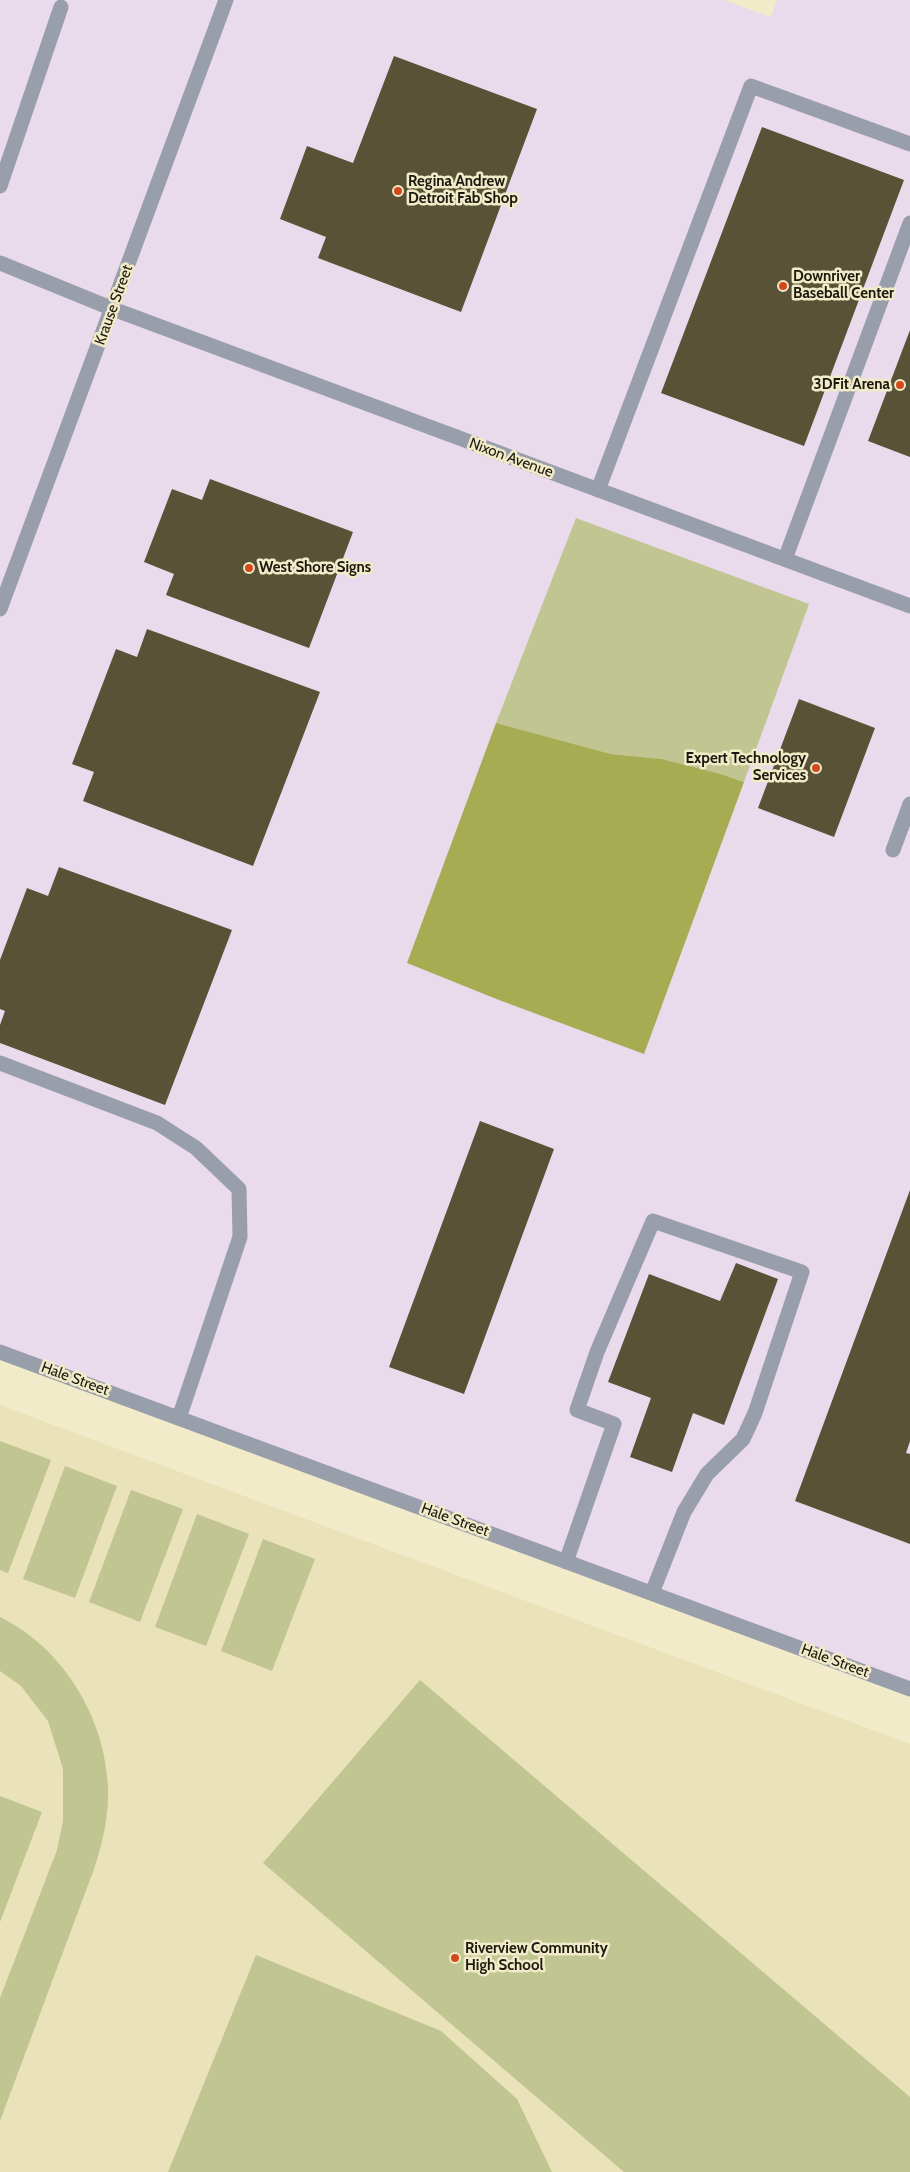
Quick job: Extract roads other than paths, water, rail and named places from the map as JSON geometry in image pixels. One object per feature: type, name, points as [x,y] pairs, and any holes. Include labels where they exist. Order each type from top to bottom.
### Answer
[{"type":"street","name":"Krause Street","points":[[0,610],[7,570],[113,309],[226,0]]},
{"type":"street","points":[[0,186],[61,7]]},
{"type":"street","points":[[598,490],[751,86],[910,144]]},
{"type":"street","points":[[784,559],[910,223]]},
{"type":"street","name":"Nixon Avenue","points":[[0,263],[113,309],[910,606]]},
{"type":"street","points":[[893,850],[910,804]]},
{"type":"street","points":[[0,1063],[157,1122],[196,1148],[239,1189],[240,1237],[179,1418]]},
{"type":"street","points":[[566,1562],[614,1424],[577,1410],[597,1352],[653,1221],[802,1272],[755,1413],[743,1439],[707,1474],[684,1512],[652,1593]]},
{"type":"street","name":"Hale Street","points":[[0,1352],[910,1689]]},
{"type":"place","name":"Regina Andrew Detroit Fab Shop","points":[[398,191]]},
{"type":"place","name":"Downriver Baseball Center","points":[[783,286]]},
{"type":"place","name":"3DFit Arena","points":[[900,385]]},
{"type":"place","name":"West Shore Signs","points":[[249,568]]},
{"type":"place","name":"Expert Technology Services","points":[[816,768]]},
{"type":"place","name":"Riverview Community High School","points":[[455,1958]]}]
